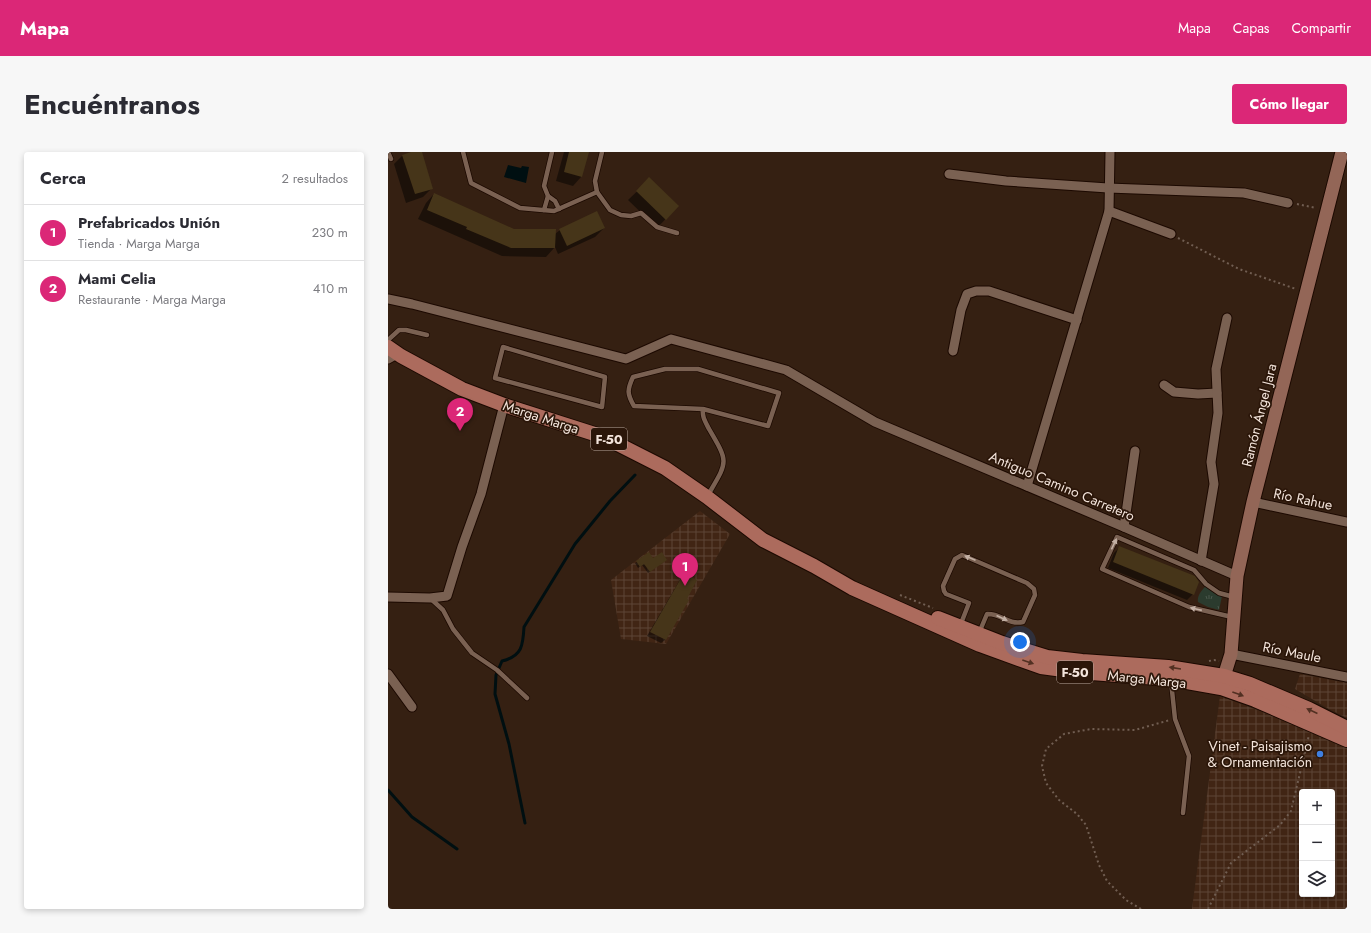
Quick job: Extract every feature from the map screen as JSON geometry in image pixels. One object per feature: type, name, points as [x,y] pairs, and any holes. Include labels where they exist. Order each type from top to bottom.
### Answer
[{"type":"main road","name":"Ramón Ángel Jara","points":[[1222,682],[1230,658],[1237,576],[1253,502],[1342,152]]},
{"type":"main road","name":"Marga Marga","points":[[391,353],[462,389],[504,405],[604,437],[665,468],[707,497],[763,540],[814,566],[852,588],[943,630],[980,645],[1041,667],[1078,672],[1250,684],[1309,709],[1347,728]]},
{"type":"main road","name":"Marga Marga","points":[[814,566],[960,626],[978,635],[1047,657],[1168,667],[1222,682],[1255,700],[1347,740]]},
{"type":"street","points":[[1027,486],[1109,211],[1108,188],[1110,152]]},
{"type":"street","points":[[949,174],[1006,181],[1108,188],[1244,193],[1288,202]]},
{"type":"street","points":[[1109,211],[1171,234]]},
{"type":"street","points":[[953,351],[961,310],[967,294],[976,291],[989,291],[1077,320]]},
{"type":"street","name":"Antiguo Camino Carretero","points":[[388,299],[626,359],[671,339],[786,370],[875,422],[1237,576]]},
{"type":"street","points":[[1201,561],[1214,484],[1211,462],[1218,413],[1216,370],[1227,318]]},
{"type":"street","points":[[1164,385],[1174,392],[1218,394]]},
{"type":"street","points":[[388,597],[430,598],[447,596],[462,547],[481,494],[504,405]]},
{"type":"street","points":[[1124,527],[1135,451]]},
{"type":"street","name":"Río Rahue","points":[[1253,502],[1347,522]]},
{"type":"street","name":"Río Maule","points":[[1230,658],[1347,677]]},
{"type":"street","points":[[388,674],[412,707]]},
{"type":"lane","points":[[388,152],[391,159]]},
{"type":"lane","points":[[463,152],[471,183],[520,208],[554,211],[597,192]]},
{"type":"lane","points":[[552,152],[544,186],[548,196],[555,201],[559,209]]},
{"type":"lane","points":[[602,152],[596,182],[597,192],[610,210],[621,215],[631,216],[641,213],[657,228],[677,233]]},
{"type":"lane","points":[[544,210],[548,196]]},
{"type":"lane","points":[[388,340],[399,330],[406,330],[427,335]]},
{"type":"lane","points":[[503,347],[605,377],[602,407],[495,378],[503,347]]},
{"type":"lane","points":[[665,369],[698,369],[779,394],[768,426],[703,409],[634,406],[629,398],[628,388],[633,377],[665,369]]},
{"type":"lane","points":[[703,409],[702,417],[721,450],[725,461],[722,472],[707,497]]},
{"type":"lane","points":[[1234,618],[1189,607],[1102,569],[1117,537],[1194,570],[1206,584],[1219,593],[1235,597]]},
{"type":"lane","points":[[960,626],[969,603],[946,594],[943,586],[955,559],[962,555],[1027,583],[1034,589],[1035,595],[1023,622],[1015,624],[993,614],[986,614],[978,635]]},
{"type":"lane","points":[[430,598],[443,610],[453,629],[472,653],[497,670],[526,698]]},
{"type":"lane","points":[[1170,679],[1175,719],[1189,756],[1183,813]]},
{"type":"path","points":[[1288,202],[1327,210]]},
{"type":"path","points":[[1171,234],[1239,269],[1306,292]]},
{"type":"path","points":[[897,594],[934,609]]},
{"type":"path","points":[[1204,663],[1230,658]]},
{"type":"path","points":[[1141,909],[1126,900],[1107,881],[1099,865],[1086,824],[1077,814],[1060,800],[1046,783],[1042,766],[1046,749],[1064,734],[1091,729],[1135,730],[1175,719]]},
{"type":"path","points":[[1208,909],[1231,863],[1280,825],[1291,811],[1312,724]]},
{"type":"shaded area","points":[[508,165],[521,168],[522,166],[529,167],[526,183],[504,177]]},
{"type":"shaded area","points":[[700,511],[730,534],[666,644],[621,639],[611,580]]},
{"type":"shaded area","points":[[1300,674],[1347,683],[1347,718],[1295,689]]},
{"type":"shaded area","points":[[1220,696],[1338,740],[1347,745],[1347,909],[1192,909]]},
{"type":"green space","points":[[1205,587],[1222,596],[1219,610],[1198,602],[1199,596]]},
{"type":"building","points":[[411,152],[422,152],[433,189],[415,194],[402,155]]},
{"type":"building","points":[[569,152],[589,152],[582,177],[564,172]]},
{"type":"building","points":[[649,177],[679,206],[666,220],[636,191]]},
{"type":"building","points":[[434,193],[514,229],[556,229],[555,248],[511,248],[466,229],[467,227],[427,210]]},
{"type":"building","points":[[597,211],[605,228],[567,246],[559,229]]},
{"type":"building","points":[[1119,546],[1195,576],[1199,582],[1194,595],[1113,562]]},
{"type":"building","points":[[649,552],[653,558],[662,552],[667,560],[650,572],[644,564],[640,567],[636,561]]},
{"type":"building","points":[[684,573],[697,580],[687,599],[689,600],[666,640],[650,632]]},
{"type":"waterway","points":[[525,823],[509,744],[495,694],[496,675],[502,661],[514,656],[520,649],[523,640],[524,627],[575,544],[610,501],[635,475]]},
{"type":"waterway","points":[[388,790],[412,817],[457,849]]},
{"type":"place","name":"Mami Celia","points":[[460,431]]},
{"type":"place","name":"Prefabricados Unión","points":[[685,586]]},
{"type":"place","name":"Vinet - Paisajismo & Ornamentación","points":[[1320,754]]}]
